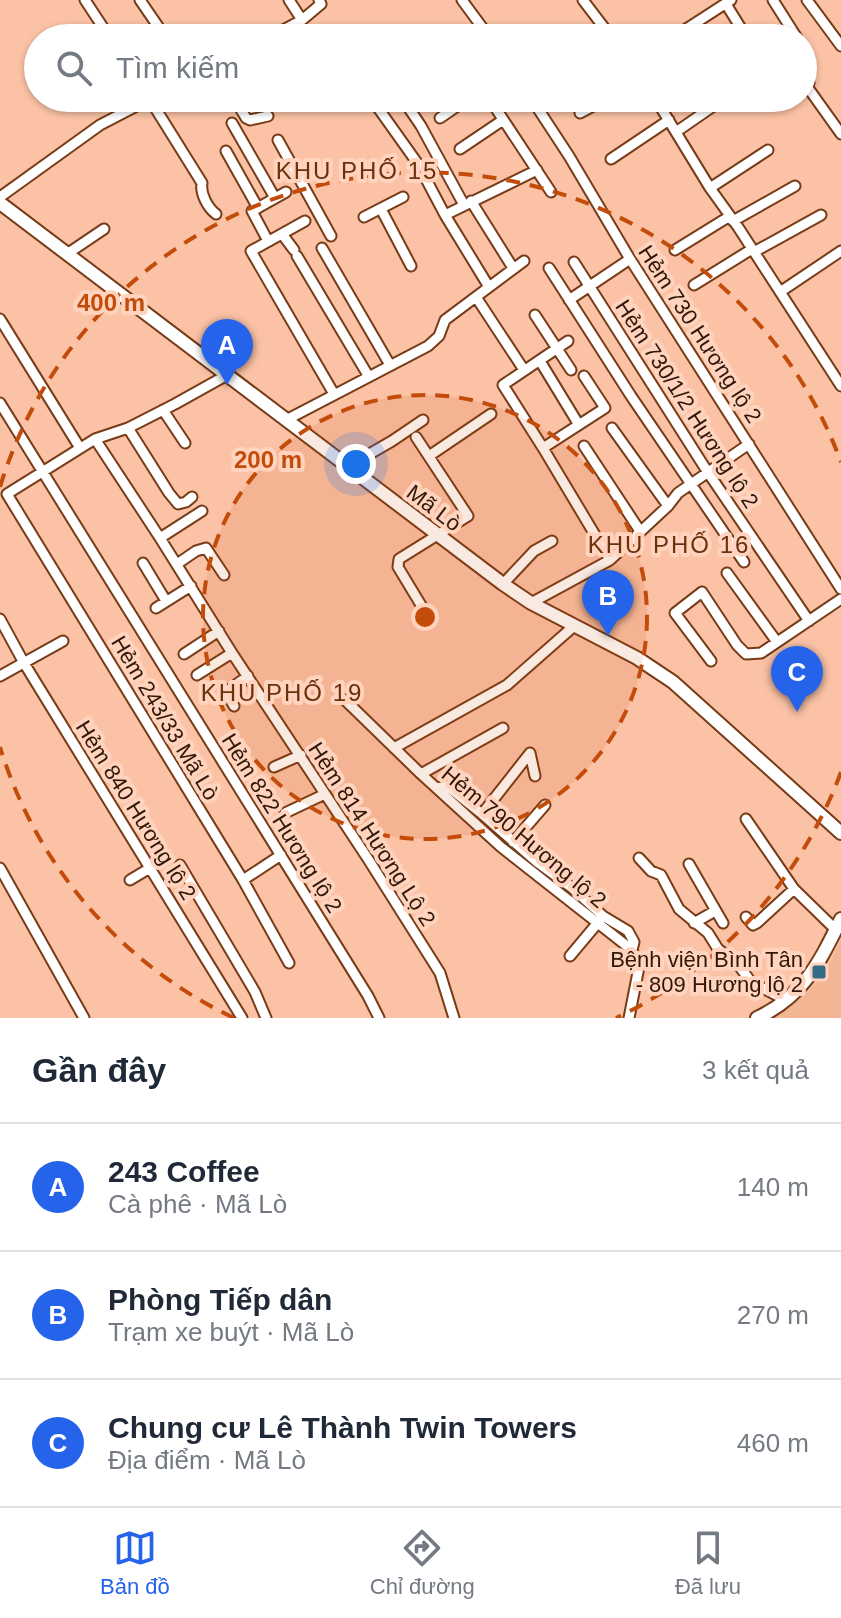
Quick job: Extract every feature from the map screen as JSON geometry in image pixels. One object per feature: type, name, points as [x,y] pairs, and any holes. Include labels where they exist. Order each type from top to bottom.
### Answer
[{"type":"main road","name":"Mã Lò","points":[[0,200],[503,584],[531,603],[637,658],[673,682],[841,833]]},
{"type":"main road","points":[[758,1018],[786,1000],[809,978],[838,925]]},
{"type":"street","points":[[85,0],[101,24]]},
{"type":"street","points":[[140,0],[156,24]]},
{"type":"street","points":[[289,0],[302,20]]},
{"type":"street","points":[[462,0],[480,24]]},
{"type":"street","points":[[583,0],[601,24]]},
{"type":"street","points":[[773,0],[788,24]]},
{"type":"street","points":[[807,0],[841,46]]},
{"type":"street","points":[[294,24],[320,2]]},
{"type":"street","points":[[693,24],[729,2],[740,24]]},
{"type":"street","points":[[817,100],[841,134]]},
{"type":"street","points":[[0,200],[100,125],[124,112]]},
{"type":"street","points":[[159,112],[202,183],[201,189],[209,207],[216,214]]},
{"type":"street","points":[[242,112],[250,120],[268,116]]},
{"type":"street","points":[[381,112],[418,164],[489,287]]},
{"type":"street","points":[[412,112],[513,268]]},
{"type":"street","points":[[440,118],[449,112]]},
{"type":"street","points":[[498,112],[551,192]]},
{"type":"street","name":"Hẻm 730 Hương lộ 2","points":[[540,112],[630,259],[841,589]]},
{"type":"street","points":[[664,112],[710,188],[841,386]]},
{"type":"street","points":[[676,132],[705,112]]},
{"type":"street","points":[[460,149],[503,120]]},
{"type":"street","points":[[611,159],[669,120]]},
{"type":"street","points":[[232,123],[275,198]]},
{"type":"street","points":[[278,140],[331,236]]},
{"type":"street","points":[[710,188],[768,150]]},
{"type":"street","points":[[226,151],[258,208]]},
{"type":"street","points":[[445,215],[537,170]]},
{"type":"street","points":[[675,250],[795,186]]},
{"type":"street","points":[[268,241],[252,211],[286,192]]},
{"type":"street","points":[[364,217],[403,197]]},
{"type":"street","points":[[381,209],[411,266]]},
{"type":"street","points":[[694,285],[821,215]]},
{"type":"street","points":[[305,221],[251,251],[334,394]]},
{"type":"street","points":[[67,254],[104,229]]},
{"type":"street","points":[[282,234],[369,377]]},
{"type":"street","points":[[322,248],[390,365]]},
{"type":"street","points":[[780,292],[841,251]]},
{"type":"street","points":[[569,300],[630,259]]},
{"type":"street","points":[[286,420],[428,346],[439,336],[445,320],[524,261]]},
{"type":"street","name":"Hẻm 730/1/2 Hương lộ 2","points":[[574,262],[707,471],[809,621]]},
{"type":"street","points":[[549,268],[631,396],[744,562]]},
{"type":"street","points":[[476,297],[524,370]]},
{"type":"street","points":[[535,315],[571,370]]},
{"type":"street","points":[[0,319],[80,448]]},
{"type":"street","points":[[568,341],[503,385],[610,560]]},
{"type":"street","points":[[540,361],[579,425]]},
{"type":"street","points":[[42,472],[95,439],[128,428],[227,375]]},
{"type":"street","points":[[543,448],[605,408],[584,376]]},
{"type":"street","name":"Hẻm 822 Hương lộ 2","points":[[0,403],[379,1018]]},
{"type":"street","points":[[163,410],[185,443]]},
{"type":"street","points":[[429,456],[491,414]]},
{"type":"street","points":[[347,467],[423,420]]},
{"type":"street","points":[[128,428],[178,504],[192,497]]},
{"type":"street","points":[[612,428],[668,506]]},
{"type":"street","points":[[416,437],[468,516],[400,558],[398,567],[427,615]]},
{"type":"street","name":"Hẻm 814 Hương Lộ 2","points":[[95,439],[440,973],[454,1018]]},
{"type":"street","points":[[531,603],[610,560],[678,493],[749,444]]},
{"type":"street","points":[[584,446],[640,531]]},
{"type":"street","name":"Hẻm 243/33 Mã Lò","points":[[42,472],[7,494],[243,880],[289,963]]},
{"type":"street","points":[[160,538],[202,511]]},
{"type":"street","points":[[503,584],[534,551],[552,541]]},
{"type":"street","points":[[177,564],[206,548],[224,575]]},
{"type":"street","points":[[143,563],[166,601]]},
{"type":"street","points":[[727,573],[777,642]]},
{"type":"street","points":[[156,608],[191,586]]},
{"type":"street","points":[[711,661],[675,613],[702,592],[746,654],[761,653],[841,599]]},
{"type":"street","name":"Hẻm 840 Hương lộ 2","points":[[0,619],[242,1018]]},
{"type":"street","points":[[394,748],[507,685],[574,626]]},
{"type":"street","points":[[184,654],[219,631]]},
{"type":"street","points":[[0,676],[63,641]]},
{"type":"street","points":[[197,675],[232,653]]},
{"type":"street","points":[[234,706],[226,692],[248,676]]},
{"type":"street","name":"Hẻm 790 Hương lộ 2","points":[[345,700],[501,847],[600,919],[632,950],[639,967],[629,1018]]},
{"type":"street","points":[[421,774],[503,728]]},
{"type":"street","points":[[482,814],[530,753],[535,776]]},
{"type":"street","points":[[274,767],[301,755]]},
{"type":"street","points":[[437,788],[447,786],[482,814],[571,887],[600,919],[570,956]]},
{"type":"street","points":[[285,813],[325,794]]},
{"type":"street","points":[[513,842],[545,805]]},
{"type":"street","points":[[746,819],[794,889],[838,925]]},
{"type":"street","points":[[243,880],[281,855]]},
{"type":"street","points":[[639,858],[651,871],[661,875],[679,909],[708,933],[718,949],[737,963],[751,982],[786,1000]]},
{"type":"street","points":[[689,864],[723,923]]},
{"type":"street","points":[[180,865],[255,992],[266,1018]]},
{"type":"street","points":[[0,868],[84,1018]]},
{"type":"street","points":[[130,880],[150,868]]},
{"type":"street","points":[[746,917],[753,925],[757,923],[794,889]]},
{"type":"street","points":[[694,923],[715,911]]},
{"type":"shaded area","points":[[841,939],[841,1018],[771,1018],[800,999],[816,983],[829,965]]},
{"type":"place","name":"243 Coffee","points":[[227,385]]},
{"type":"place","name":"Phòng Tiếp dân","points":[[608,636]]},
{"type":"place","name":"Chung cư Lê Thành Twin Towers","points":[[797,712]]},
{"type":"place","name":"Bệnh viện Bình Tân - 809 Hương lộ 2","points":[[819,972]]},
{"type":"district","name":"KHU PHỐ 15","points":[[357,170]]},
{"type":"district","name":"KHU PHỐ 16","points":[[669,544]]},
{"type":"district","name":"KHU PHỐ 19","points":[[282,692]]}]
